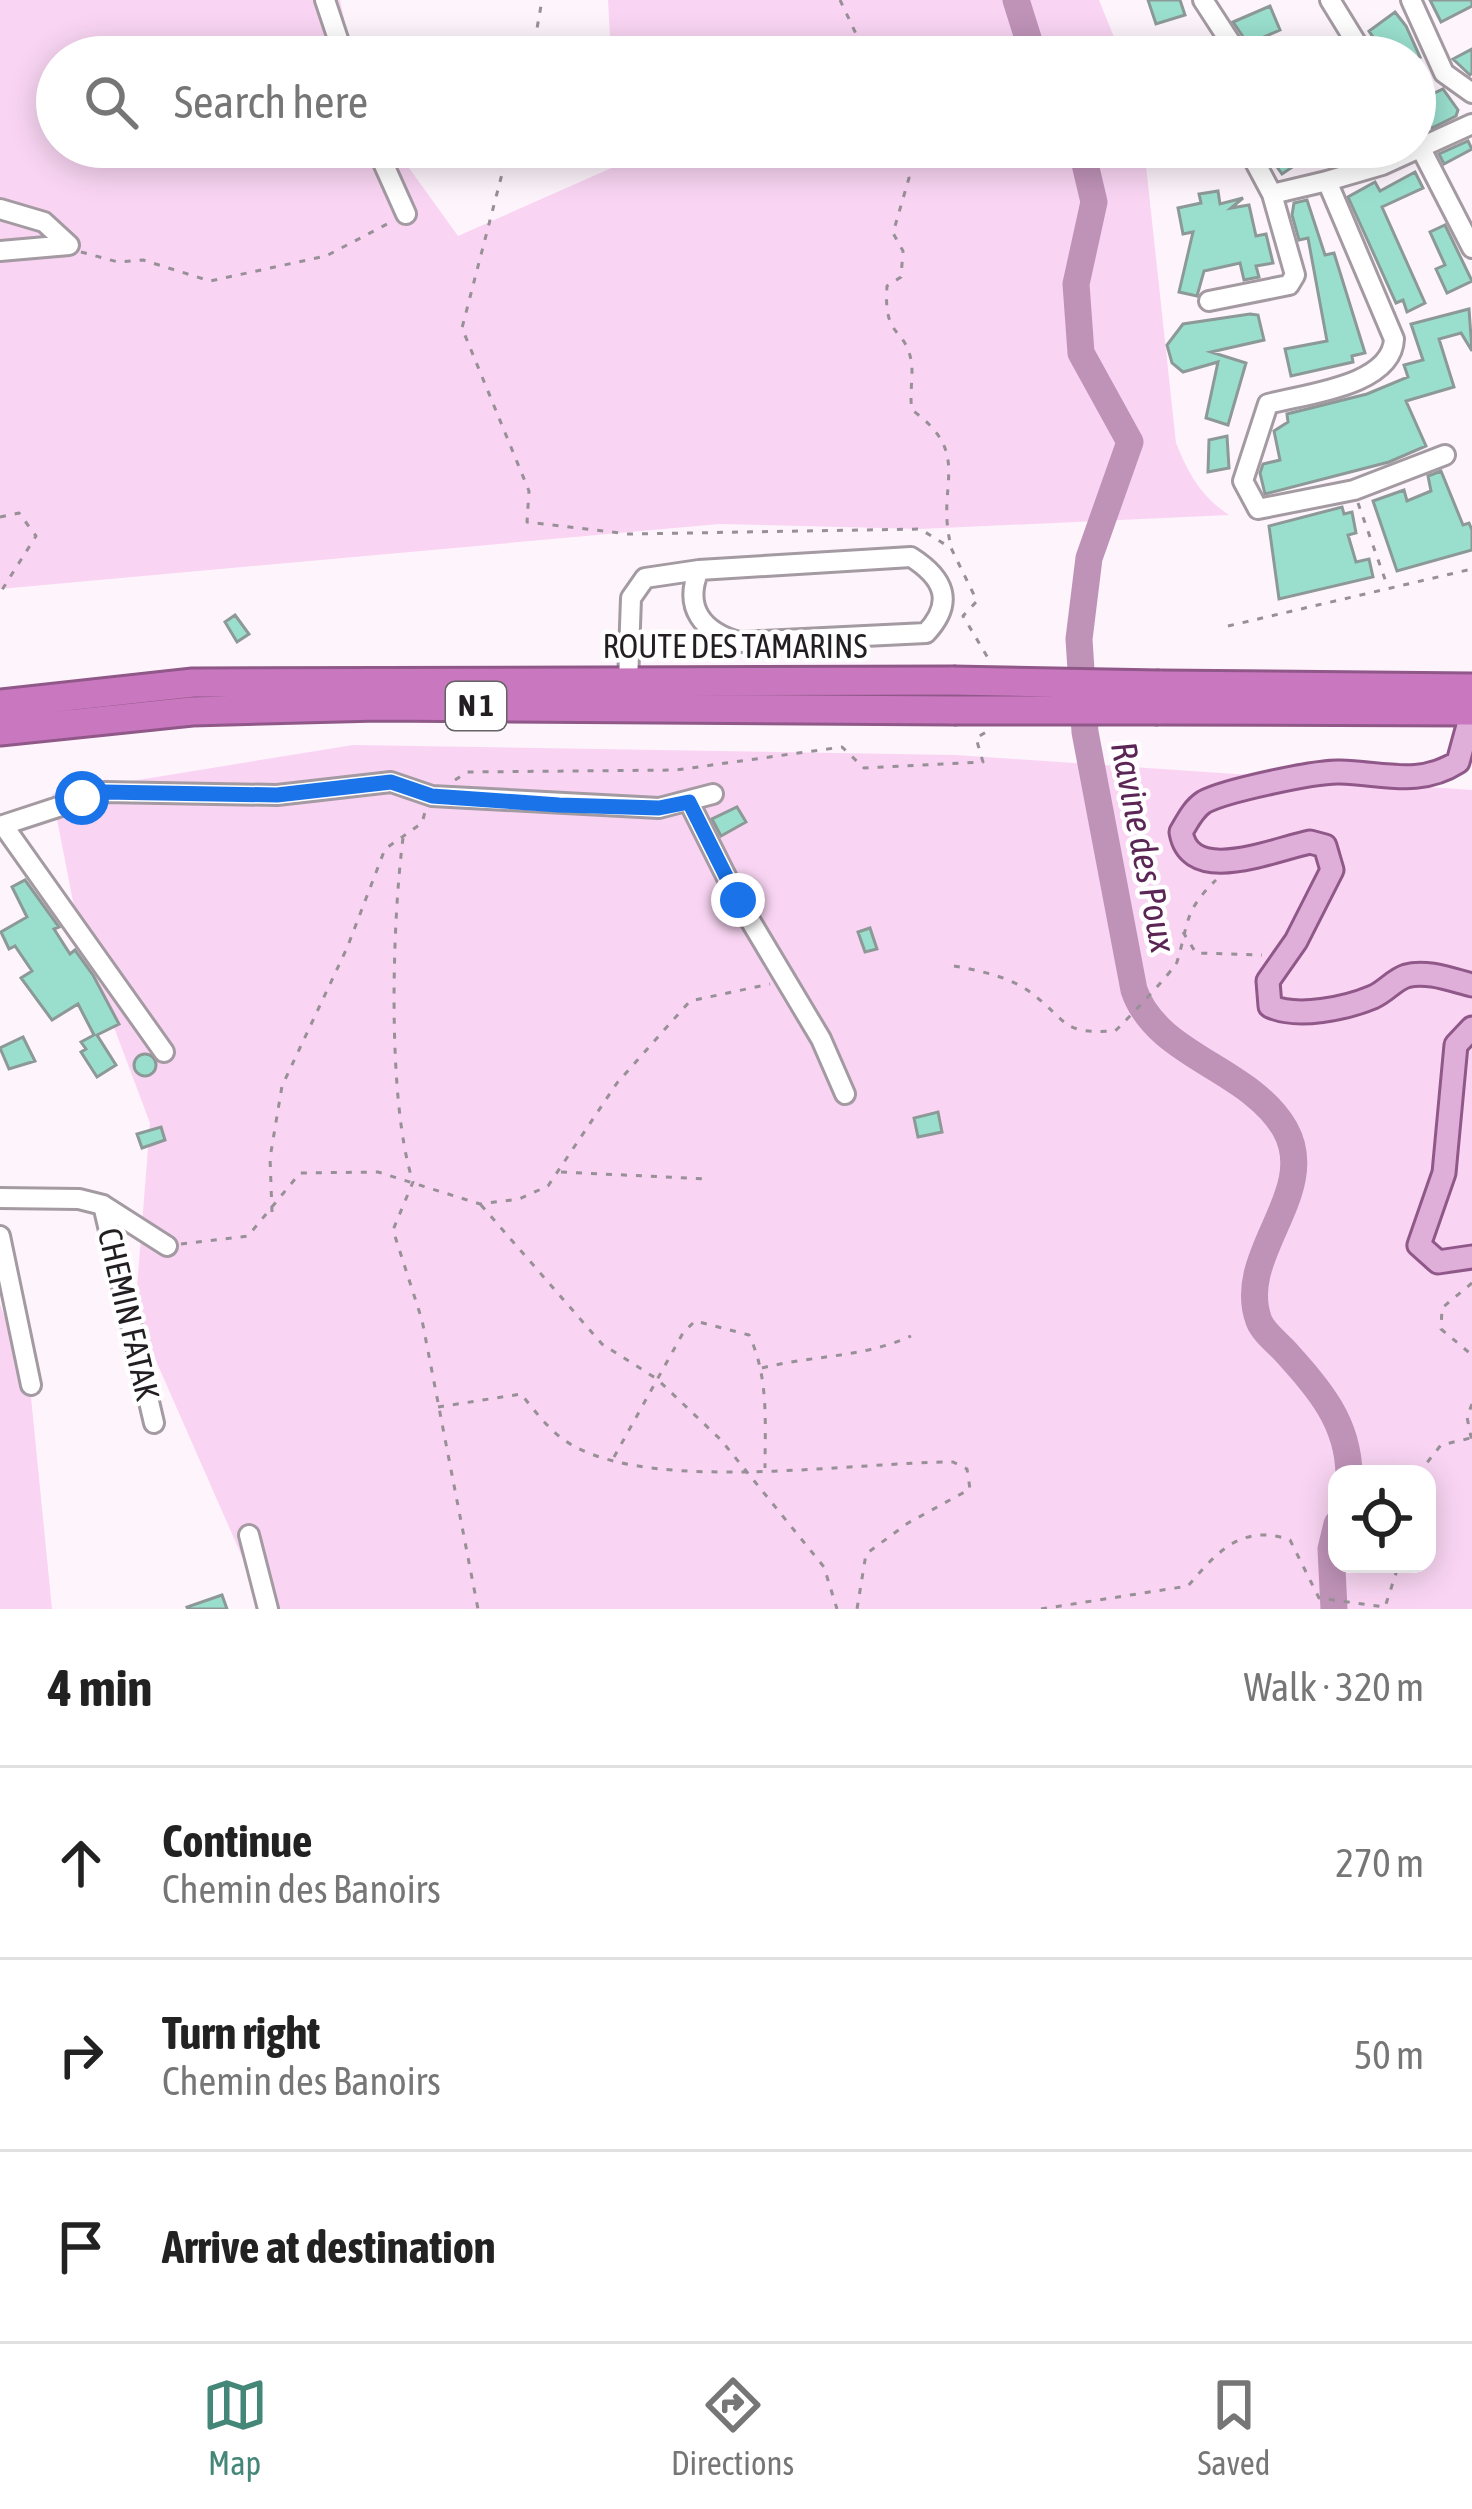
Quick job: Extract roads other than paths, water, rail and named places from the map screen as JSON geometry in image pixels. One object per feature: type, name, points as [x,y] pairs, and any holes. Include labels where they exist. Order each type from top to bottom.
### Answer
[{"type":"highway","name":"ROUTE DES TAMARINS","points":[[0,704],[193,683],[628,682],[953,696]]},
{"type":"highway","name":"ROUTE DES TAMARINS","points":[[0,731],[192,711],[953,696],[1469,707]]},
{"type":"main road","points":[[1469,707],[1458,761],[1440,773],[1422,778],[1338,772],[1204,802],[1181,832],[1184,850],[1196,861],[1310,842],[1325,846],[1332,870],[1296,941],[1268,981],[1270,1006],[1279,1010],[1334,1007],[1374,996],[1404,976],[1428,975],[1472,985]]},
{"type":"main road","points":[[1472,1028],[1456,1045],[1444,1173],[1419,1245],[1438,1262],[1472,1257]]},
{"type":"street","points":[[326,0],[337,36]]},
{"type":"street","points":[[1203,0],[1226,36]]},
{"type":"street","points":[[1330,0],[1352,36]]},
{"type":"street","points":[[1411,0],[1427,36]]},
{"type":"street","points":[[1436,55],[1444,73],[1472,93]]},
{"type":"street","points":[[1436,135],[1472,124]]},
{"type":"street","points":[[385,168],[406,214]]},
{"type":"street","points":[[1209,301],[1289,285],[1295,275],[1272,194],[1258,168]]},
{"type":"street","points":[[1272,194],[1375,168]]},
{"type":"street","points":[[1432,168],[1472,248]]},
{"type":"street","points":[[1327,182],[1394,339],[1394,353],[1384,365],[1346,383],[1268,404],[1244,481],[1258,509],[1354,490],[1445,455]]},
{"type":"street","points":[[0,209],[44,222],[69,245],[0,251]]},
{"type":"street","points":[[628,682],[631,598],[645,578],[699,570],[911,557],[932,571],[945,593],[943,615],[926,633],[739,642],[712,635],[696,615],[692,589],[699,570]]},
{"type":"street","points":[[164,1052],[1,825],[104,792],[277,795],[391,782],[432,796],[659,808],[713,794]]},
{"type":"street","points":[[689,802],[845,1094]]},
{"type":"street","name":"CHEMIN FATAK","points":[[0,1198],[80,1198],[103,1205],[167,1246]]},
{"type":"street","name":"CHEMIN FATAK","points":[[103,1205],[154,1423]]},
{"type":"street","points":[[0,1236],[31,1384]]},
{"type":"street","points":[[249,1535],[268,1609]]},
{"type":"waterway","name":"Ravine des Poux","points":[[1016,0],[1027,36]]},
{"type":"waterway","name":"Ravine des Poux","points":[[1086,168],[1094,202],[1076,284],[1081,353],[1130,442],[1089,558],[1079,639],[1085,732],[1134,990],[1162,1031],[1250,1091],[1285,1129],[1293,1153],[1293,1177],[1258,1272],[1254,1296],[1263,1328],[1308,1377],[1337,1421],[1348,1465]]},
{"type":"waterway","name":"Ravine des Poux","points":[[1332,1573],[1334,1609]]}]
